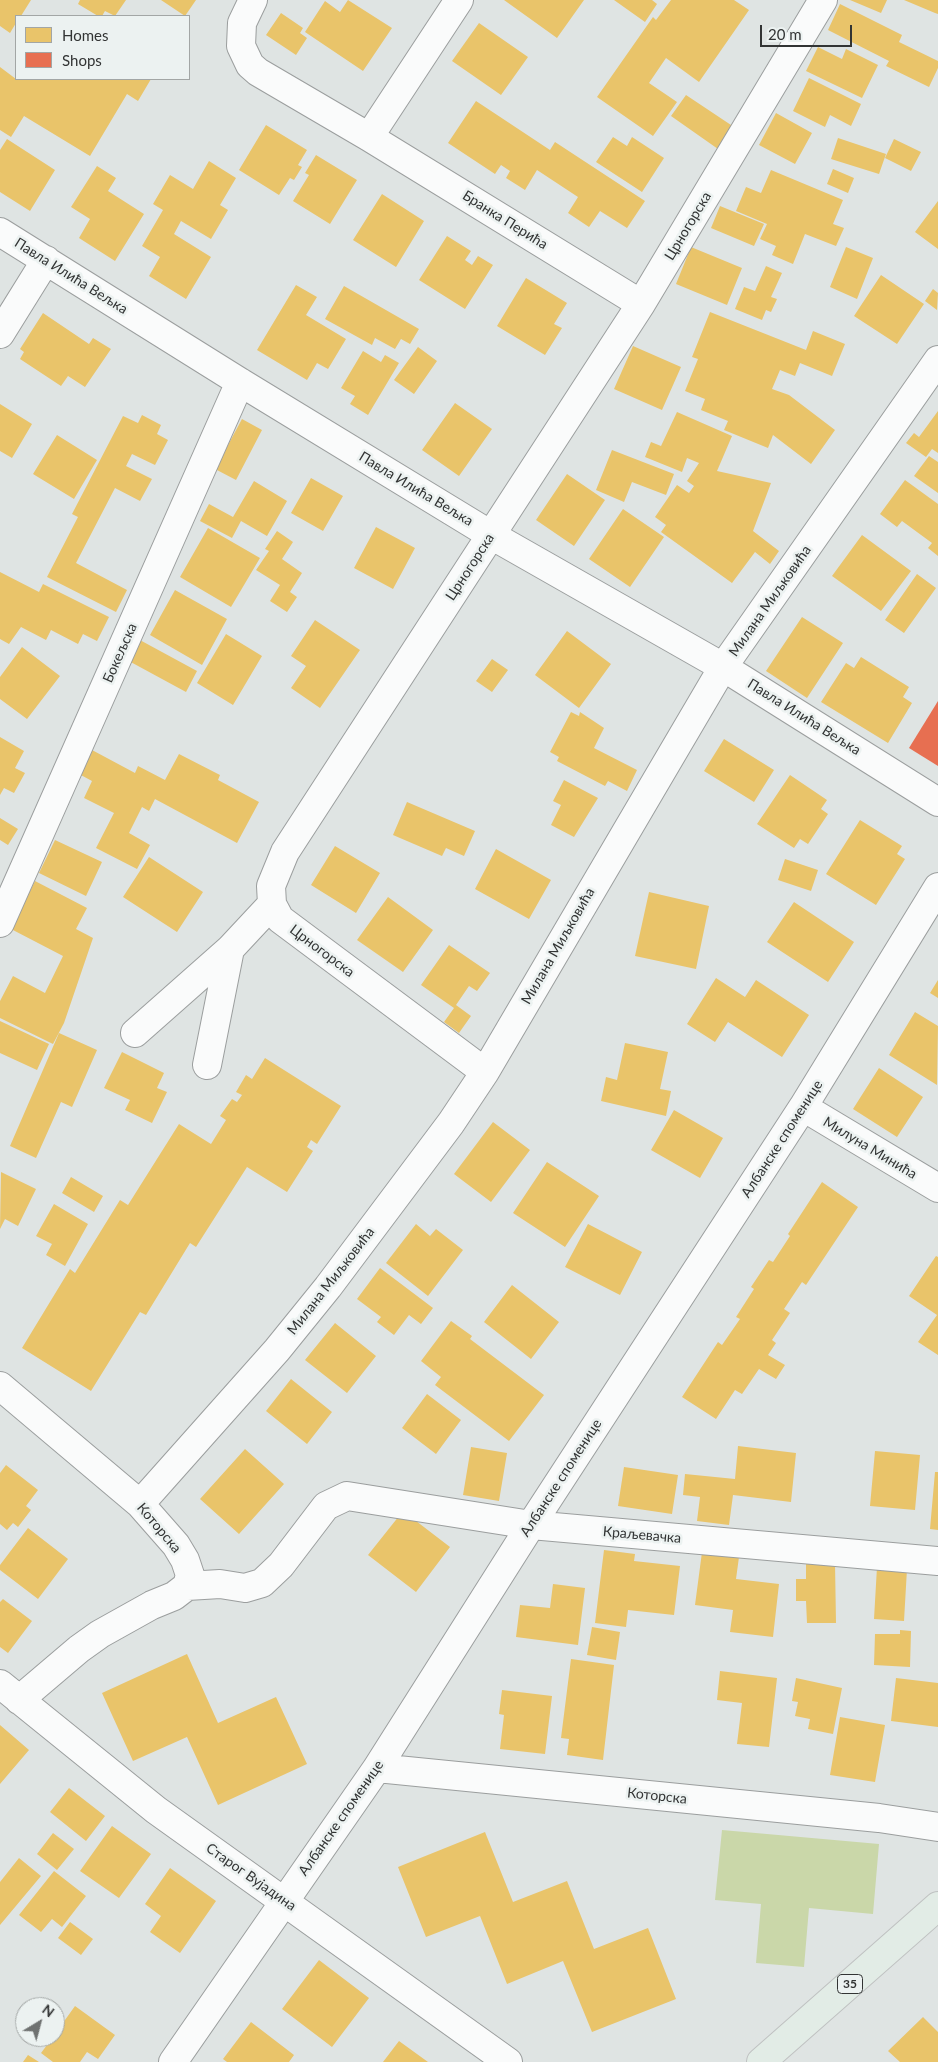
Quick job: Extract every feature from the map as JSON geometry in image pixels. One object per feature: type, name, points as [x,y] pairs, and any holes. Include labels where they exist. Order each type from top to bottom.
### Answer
[{"type":"main road","name":"35","points":[[761,2062],[938,1906]]},
{"type":"street","name":"Бранка Перића","points":[[253,0],[242,23],[241,35],[244,55],[250,65],[258,72],[369,137],[641,304]]},
{"type":"street","points":[[369,137],[459,0]]},
{"type":"street","name":"Црногорска","points":[[486,1072],[295,932],[280,919],[272,904],[271,886],[285,852],[641,304],[823,0]]},
{"type":"street","name":"Павла Илића Вељка","points":[[0,232],[240,382],[491,535],[724,667],[938,802]]},
{"type":"street","points":[[0,334],[46,260]]},
{"type":"street","name":"Милана Миљковића","points":[[140,1504],[277,1350],[328,1287],[486,1072],[724,667],[938,360]]},
{"type":"street","name":"Бокељска","points":[[0,923],[240,382]]},
{"type":"street","name":"Албанске споменице","points":[[173,2062],[377,1768],[531,1525],[803,1107],[938,887]]},
{"type":"street","points":[[135,1033],[230,949],[272,904]]},
{"type":"street","points":[[208,1065],[230,949]]},
{"type":"street","name":"Милуна Минића","points":[[803,1107],[938,1188]]},
{"type":"street","name":"Которска","points":[[0,1386],[140,1504],[176,1545],[185,1560],[190,1576],[187,1586]]},
{"type":"street","name":"Краљевачка","points":[[187,1586],[220,1584],[245,1588],[262,1583],[281,1566],[326,1506],[347,1496],[531,1525],[938,1561]]},
{"type":"street","points":[[9,1692],[100,1634],[152,1605],[174,1596],[187,1586]]},
{"type":"street","name":"Старог Вујадина","points":[[9,1692],[156,1810],[508,2062]]},
{"type":"street","name":"Которска","points":[[377,1768],[879,1818],[938,1827]]},
{"type":"green space","points":[[722,1830],[879,1844],[873,1914],[809,1908],[804,1967],[756,1963],[761,1904],[715,1900]]},
{"type":"building: Homes","points":[[0,0],[31,0],[22,15],[15,15],[15,25],[10,33],[0,26]]},
{"type":"building: Homes","points":[[80,0],[126,0],[116,15],[105,11],[103,15],[96,15],[78,4]]},
{"type":"building: Homes","points":[[161,0],[196,0],[186,15]]},
{"type":"building: Homes","points":[[348,0],[392,28],[363,71],[305,32],[325,1],[340,12]]},
{"type":"building: Homes","points":[[504,0],[584,0],[557,38]]},
{"type":"building: Homes","points":[[614,0],[652,0],[657,4],[645,22]]},
{"type":"building: Homes","points":[[671,0],[734,0],[749,10],[699,82],[666,58],[649,83],[677,102],[653,136],[597,97],[653,17],[656,20]]},
{"type":"building: Homes","points":[[850,0],[887,0],[881,13]]},
{"type":"building: Homes","points":[[904,0],[938,0],[938,14],[935,13]]},
{"type":"building: Homes","points":[[840,4],[902,35],[899,42],[938,61],[938,68],[929,87],[886,66],[889,61],[828,30]]},
{"type":"building: Homes","points":[[281,13],[303,28],[300,33],[307,38],[296,55],[266,35]]},
{"type":"building: Homes","points":[[479,23],[528,57],[501,95],[452,61]]},
{"type":"building: Homes","points":[[818,47],[842,59],[846,49],[878,65],[862,98],[806,71]]},
{"type":"building: Homes","points":[[0,67],[15,80],[150,80],[138,101],[127,94],[90,156],[24,116],[11,137],[0,130]]},
{"type":"building: Homes","points":[[809,78],[861,104],[851,126],[830,115],[825,127],[793,111]]},
{"type":"building: Homes","points":[[686,95],[734,127],[718,149],[671,116]]},
{"type":"building: Homes","points":[[476,101],[550,150],[555,142],[645,201],[627,228],[600,211],[589,227],[568,213],[578,197],[537,170],[525,190],[506,178],[510,171],[501,165],[495,174],[448,143]]},
{"type":"building: Homes","points":[[776,113],[812,133],[795,164],[759,145]]},
{"type":"building: Homes","points":[[266,125],[307,150],[298,165],[302,167],[294,180],[290,178],[279,195],[239,170]]},
{"type":"building: Homes","points":[[613,137],[627,146],[632,137],[664,158],[642,192],[596,162]]},
{"type":"building: Homes","points":[[838,138],[886,154],[879,174],[831,159]]},
{"type":"building: Homes","points":[[7,139],[55,170],[30,211],[0,192],[0,150]]},
{"type":"building: Homes","points":[[894,139],[921,152],[911,171],[885,158]]},
{"type":"building: Homes","points":[[316,155],[357,180],[330,224],[293,201],[309,175],[305,173]]},
{"type":"building: Homes","points":[[209,161],[236,178],[220,205],[228,210],[211,239],[181,221],[174,234],[211,257],[186,299],[149,276],[160,257],[142,246],[163,210],[153,204],[170,175],[193,189]]},
{"type":"building: Homes","points":[[97,166],[116,178],[108,191],[144,214],[115,261],[79,238],[90,219],[71,207]]},
{"type":"building: Homes","points":[[833,169],[854,178],[848,193],[827,184]]},
{"type":"building: Homes","points":[[771,170],[843,200],[833,224],[844,228],[836,246],[805,234],[793,264],[772,255],[776,246],[760,239],[767,224],[736,211],[746,187],[761,193]]},
{"type":"building: Homes","points":[[382,194],[424,221],[396,267],[353,240]]},
{"type":"building: Homes","points":[[938,201],[938,249],[915,232]]},
{"type":"building: Homes","points":[[720,206],[764,224],[754,246],[711,228]]},
{"type":"building: Homes","points":[[447,236],[471,251],[465,260],[472,265],[478,256],[493,265],[465,309],[419,280]]},
{"type":"building: Homes","points":[[691,247],[742,268],[727,305],[676,284]]},
{"type":"building: Homes","points":[[846,247],[873,258],[857,299],[830,287]]},
{"type":"building: Homes","points":[[766,266],[782,273],[771,297],[777,299],[771,312],[766,310],[762,320],[735,309],[744,287],[755,291]]},
{"type":"building: Homes","points":[[881,275],[924,304],[897,344],[854,316]]},
{"type":"building: Homes","points":[[526,278],[567,303],[554,324],[562,328],[545,355],[497,326]]},
{"type":"building: Homes","points":[[296,285],[317,297],[306,315],[346,339],[328,369],[317,363],[307,380],[257,350]]},
{"type":"building: Homes","points":[[344,286],[419,329],[410,344],[401,339],[395,349],[375,338],[372,345],[325,319]]},
{"type":"building: Homes","points":[[933,289],[938,293],[937,310],[925,301]]},
{"type":"building: Homes","points":[[710,312],[806,350],[813,331],[845,344],[832,376],[800,363],[795,376],[780,370],[772,389],[789,395],[835,430],[811,464],[773,435],[768,448],[724,430],[728,421],[701,410],[705,399],[685,391],[698,359],[692,357]]},
{"type":"building: Homes","points":[[43,313],[89,344],[93,338],[111,349],[85,387],[68,376],[61,386],[20,359],[24,352],[20,349]]},
{"type":"building: Homes","points":[[633,346],[681,367],[662,410],[614,389]]},
{"type":"building: Homes","points":[[418,347],[437,361],[414,394],[394,380]]},
{"type":"building: Homes","points":[[363,351],[381,362],[385,355],[399,363],[368,415],[350,404],[355,396],[341,388]]},
{"type":"building: Homes","points":[[455,403],[492,429],[459,476],[422,450]]},
{"type":"building: Homes","points":[[0,404],[32,424],[12,458],[0,451]]},
{"type":"building: Homes","points":[[938,411],[938,453],[932,449],[926,457],[906,443],[914,433],[919,437]]},
{"type":"building: Homes","points":[[677,412],[732,436],[717,471],[771,483],[753,531],[779,551],[770,564],[755,552],[732,583],[661,532],[666,525],[655,517],[677,485],[689,493],[694,486],[687,481],[699,463],[687,458],[682,472],[645,457],[651,442],[661,446]]},
{"type":"building: Homes","points":[[142,415],[161,425],[157,434],[168,440],[155,465],[132,454],[126,466],[152,479],[140,501],[115,488],[76,563],[127,590],[116,612],[47,577],[78,517],[72,514],[123,416],[138,423]]},
{"type":"building: Homes","points":[[242,419],[262,430],[236,480],[215,469]]},
{"type":"building: Homes","points":[[57,435],[97,460],[74,499],[33,474]]},
{"type":"building: Homes","points":[[612,450],[674,474],[666,495],[632,482],[624,502],[596,490]]},
{"type":"building: Homes","points":[[929,456],[938,462],[938,493],[914,476]]},
{"type":"building: Homes","points":[[567,474],[605,500],[574,546],[536,520]]},
{"type":"building: Homes","points":[[311,478],[343,496],[323,531],[291,513]]},
{"type":"building: Homes","points":[[905,480],[938,504],[938,556],[928,548],[932,543],[902,521],[897,527],[880,514]]},
{"type":"building: Homes","points":[[254,481],[287,501],[267,536],[241,521],[232,538],[200,521],[209,504],[233,517]]},
{"type":"building: Homes","points":[[623,509],[664,537],[630,587],[589,559]]},
{"type":"building: Homes","points":[[376,527],[415,548],[393,589],[354,568]]},
{"type":"building: Homes","points":[[208,528],[260,558],[231,607],[180,577]]},
{"type":"building: Homes","points":[[277,531],[293,542],[282,559],[302,573],[290,592],[297,597],[287,612],[270,601],[280,585],[256,570],[269,551],[265,549]]},
{"type":"building: Homes","points":[[862,535],[911,571],[881,611],[832,576]]},
{"type":"building: Homes","points":[[0,572],[39,592],[43,584],[109,617],[97,641],[83,634],[78,644],[51,630],[46,640],[21,627],[9,644],[0,639]]},
{"type":"building: Homes","points":[[917,574],[936,588],[904,633],[885,620]]},
{"type":"building: Homes","points":[[175,590],[227,619],[202,665],[150,635]]},
{"type":"building: Homes","points":[[802,617],[843,643],[807,698],[766,671]]},
{"type":"building: Homes","points":[[315,620],[360,650],[320,708],[291,688],[306,666],[291,656]]},
{"type":"building: Homes","points":[[567,631],[611,664],[579,708],[535,675]]},
{"type":"building: Homes","points":[[226,634],[262,656],[233,705],[197,683]]},
{"type":"building: Homes","points":[[138,639],[197,671],[186,692],[127,660]]},
{"type":"building: Homes","points":[[22,647],[60,676],[27,719],[0,699],[0,677]]},
{"type":"building: Homes","points":[[861,657],[909,687],[903,697],[912,703],[888,743],[821,702],[846,663],[854,668]]},
{"type":"building: Homes","points":[[492,659],[508,670],[492,692],[476,681]]},
{"type":"building: Homes","points":[[571,712],[579,716],[580,712],[604,728],[594,748],[637,770],[627,791],[608,781],[605,786],[557,761],[559,757],[550,752]]},
{"type":"building: Homes","points":[[0,737],[24,751],[15,768],[25,773],[14,793],[4,788],[0,795]]},
{"type":"building: Homes","points":[[724,739],[774,770],[754,802],[704,771]]},
{"type":"building: Homes","points":[[92,750],[135,773],[138,766],[165,780],[179,754],[220,775],[218,780],[259,802],[237,843],[155,799],[149,811],[142,807],[129,833],[150,845],[137,869],[96,848],[114,813],[84,798],[92,781],[79,774]]},
{"type":"building: Homes","points":[[790,775],[827,800],[821,809],[828,814],[808,844],[800,839],[794,848],[757,824]]},
{"type":"building: Homes","points":[[564,780],[598,798],[574,837],[551,825],[561,805],[553,801]]},
{"type":"building: Homes","points":[[407,802],[475,831],[464,856],[446,848],[442,856],[393,835]]},
{"type":"building: Homes","points":[[0,818],[18,829],[8,845],[0,840]]},
{"type":"building: Homes","points":[[860,820],[902,846],[897,854],[905,859],[876,905],[826,874]]},
{"type":"building: Homes","points":[[55,840],[102,862],[86,896],[39,873]]},
{"type":"building: Homes","points":[[335,846],[380,873],[356,913],[311,885]]},
{"type":"building: Homes","points":[[496,849],[551,880],[529,919],[475,889]]},
{"type":"building: Homes","points":[[149,857],[203,892],[177,932],[123,897]]},
{"type":"building: Homes","points":[[785,859],[818,870],[811,891],[778,880]]},
{"type":"building: Homes","points":[[35,881],[87,908],[76,929],[93,938],[64,1023],[53,1044],[0,1018],[0,1001],[13,976],[45,993],[63,956],[11,929]]},
{"type":"building: Homes","points":[[649,892],[709,906],[696,969],[635,956]]},
{"type":"building: Homes","points":[[388,897],[433,930],[403,972],[357,940]]},
{"type":"building: Homes","points":[[794,902],[854,942],[828,982],[767,942]]},
{"type":"building: Homes","points":[[449,945],[490,973],[477,991],[469,986],[456,1005],[471,1016],[459,1033],[444,1022],[454,1008],[421,985]]},
{"type":"building: Homes","points":[[716,978],[745,997],[756,980],[809,1015],[782,1057],[728,1022],[715,1042],[687,1024]]},
{"type":"building: Homes","points":[[938,980],[938,998],[930,993]]},
{"type":"building: Homes","points":[[915,1012],[938,1026],[937,1085],[889,1055]]},
{"type":"building: Homes","points":[[0,1021],[49,1044],[37,1070],[0,1053]]},
{"type":"building: Homes","points":[[59,1033],[97,1050],[72,1107],[61,1102],[36,1158],[10,1146]]},
{"type":"building: Homes","points":[[625,1043],[668,1052],[660,1089],[671,1091],[666,1116],[601,1101],[606,1077],[617,1080]]},
{"type":"building: Homes","points":[[122,1052],[164,1073],[157,1088],[167,1092],[152,1123],[125,1110],[130,1100],[104,1088]]},
{"type":"building: Homes","points":[[265,1058],[341,1106],[317,1144],[311,1140],[307,1147],[313,1151],[287,1192],[247,1167],[196,1247],[190,1243],[146,1315],[140,1312],[91,1391],[22,1348],[70,1269],[75,1273],[120,1200],[128,1205],[179,1124],[211,1144],[226,1120],[220,1116],[232,1099],[237,1102],[242,1095],[236,1092],[246,1075],[252,1079]]},
{"type":"building: Homes","points":[[879,1068],[923,1097],[897,1137],[853,1109]]},
{"type":"building: Homes","points":[[674,1110],[723,1138],[700,1178],[651,1150]]},
{"type":"building: Homes","points":[[493,1122],[530,1150],[491,1202],[454,1174]]},
{"type":"building: Homes","points":[[547,1162],[599,1196],[565,1247],[513,1213]]},
{"type":"building: Homes","points":[[1,1172],[36,1189],[18,1226],[5,1219],[0,1229]]},
{"type":"building: Homes","points":[[71,1177],[103,1196],[94,1212],[62,1193]]},
{"type":"building: Homes","points":[[822,1182],[858,1207],[806,1285],[802,1282],[784,1309],[790,1313],[772,1340],[776,1343],[768,1355],[785,1365],[776,1379],[759,1369],[742,1394],[735,1390],[716,1419],[682,1397],[718,1342],[722,1345],[740,1319],[736,1317],[754,1289],[751,1287],[769,1260],[773,1262],[790,1236],[788,1234]]},
{"type":"building: Homes","points":[[54,1204],[88,1224],[65,1266],[46,1255],[52,1244],[36,1236]]},
{"type":"building: Homes","points":[[416,1224],[430,1236],[436,1229],[463,1250],[428,1296],[386,1263]]},
{"type":"building: Homes","points":[[588,1224],[642,1252],[620,1295],[565,1267]]},
{"type":"building: Homes","points":[[936,1256],[938,1257],[938,1355],[918,1342],[937,1315],[909,1296]]},
{"type":"building: Homes","points":[[380,1268],[433,1308],[421,1324],[409,1315],[394,1335],[377,1322],[381,1317],[357,1299]]},
{"type":"building: Homes","points":[[512,1285],[559,1322],[531,1359],[484,1322]]},
{"type":"building: Homes","points":[[451,1321],[472,1336],[470,1339],[544,1395],[509,1441],[435,1385],[441,1377],[421,1361]]},
{"type":"building: Homes","points":[[335,1323],[376,1356],[347,1393],[305,1360]]},
{"type":"building: Homes","points":[[291,1379],[332,1412],[307,1444],[266,1411]]},
{"type":"building: Homes","points":[[427,1394],[461,1420],[436,1454],[402,1428]]},
{"type":"building: Homes","points":[[738,1446],[796,1453],[791,1502],[733,1495],[729,1525],[697,1521],[700,1497],[683,1495],[685,1474],[735,1479]]},
{"type":"building: Homes","points":[[471,1447],[507,1453],[499,1501],[463,1495]]},
{"type":"building: Homes","points":[[245,1449],[284,1484],[239,1534],[200,1499]]},
{"type":"building: Homes","points":[[875,1451],[920,1455],[915,1510],[870,1506]]},
{"type":"building: Homes","points":[[6,1465],[38,1490],[26,1506],[31,1510],[18,1527],[13,1523],[7,1530],[0,1524],[0,1473]]},
{"type":"building: Homes","points":[[624,1467],[678,1475],[672,1514],[618,1506]]},
{"type":"building: Homes","points":[[935,1472],[938,1472],[938,1530],[930,1529]]},
{"type":"building: Homes","points":[[403,1511],[450,1547],[416,1592],[368,1555]]},
{"type":"building: Homes","points":[[28,1528],[68,1559],[38,1599],[0,1570],[0,1565]]},
{"type":"building: Homes","points":[[604,1550],[635,1554],[634,1561],[680,1566],[674,1615],[628,1610],[626,1627],[595,1623]]},
{"type":"building: Homes","points":[[702,1552],[739,1557],[736,1579],[779,1584],[773,1637],[730,1632],[733,1610],[695,1605]]},
{"type":"building: Homes","points":[[806,1563],[835,1563],[836,1623],[807,1623],[806,1601],[796,1601],[796,1579],[806,1579]]},
{"type":"building: Homes","points":[[877,1567],[907,1569],[904,1621],[874,1619]]},
{"type":"building: Homes","points":[[553,1584],[585,1588],[578,1645],[516,1637],[520,1605],[550,1608]]},
{"type":"building: Homes","points":[[3,1599],[32,1621],[8,1653],[0,1647],[0,1602]]},
{"type":"building: Homes","points":[[592,1627],[620,1632],[616,1660],[587,1655]]},
{"type":"building: Homes","points":[[900,1630],[911,1631],[910,1667],[874,1665],[875,1634],[900,1634]]},
{"type":"building: Homes","points":[[187,1654],[218,1723],[276,1697],[307,1764],[218,1805],[187,1737],[133,1761],[102,1693]]},
{"type":"building: Homes","points":[[571,1659],[614,1665],[603,1760],[567,1755],[569,1739],[561,1738]]},
{"type":"building: Homes","points":[[720,1671],[777,1678],[769,1747],[737,1744],[742,1703],[717,1700]]},
{"type":"building: Homes","points":[[796,1678],[842,1688],[833,1734],[808,1729],[810,1719],[795,1716],[798,1702],[792,1701]]},
{"type":"building: Homes","points":[[896,1678],[938,1683],[938,1727],[891,1721]]},
{"type":"building: Homes","points":[[502,1690],[552,1696],[545,1754],[500,1749],[504,1715],[499,1714]]},
{"type":"building: Homes","points":[[840,1717],[885,1725],[875,1782],[830,1775]]},
{"type":"building: Homes","points":[[0,1725],[29,1750],[0,1784]]},
{"type":"building: Homes","points":[[69,1788],[105,1816],[86,1841],[50,1812]]},
{"type":"building: Homes","points":[[112,1826],[151,1854],[119,1898],[80,1871]]},
{"type":"building: Homes","points":[[485,1832],[513,1902],[567,1881],[594,1949],[648,1928],[676,1999],[592,2032],[563,1961],[507,1984],[480,1916],[426,1937],[398,1867]]},
{"type":"building: Homes","points":[[53,1833],[74,1849],[57,1870],[37,1854]]},
{"type":"building: Homes","points":[[19,1858],[41,1876],[0,1925],[0,1882]]},
{"type":"building: Homes","points":[[170,1868],[216,1901],[180,1953],[150,1932],[161,1916],[145,1904]]},
{"type":"building: Homes","points":[[54,1871],[86,1896],[62,1927],[52,1919],[41,1932],[19,1915]]},
{"type":"building: Homes","points":[[70,1922],[93,1939],[81,1955],[58,1938]]},
{"type":"building: Homes","points":[[319,1960],[369,1998],[332,2047],[282,2009]]},
{"type":"building: Homes","points":[[75,2006],[115,2035],[98,2059],[87,2052],[80,2062],[53,2062],[41,2053],[46,2047],[65,2047],[65,2020]]},
{"type":"building: Homes","points":[[923,2017],[938,2032],[938,2062],[900,2062],[888,2051]]},
{"type":"building: Homes","points":[[251,2022],[294,2055],[289,2062],[227,2062],[223,2059]]},
{"type":"building: Homes","points":[[399,2041],[428,2062],[383,2062]]},
{"type":"building: Homes","points":[[28,2055],[39,2062],[23,2062]]},
{"type":"building: Shops","points":[[938,701],[938,766],[909,748]]}]
